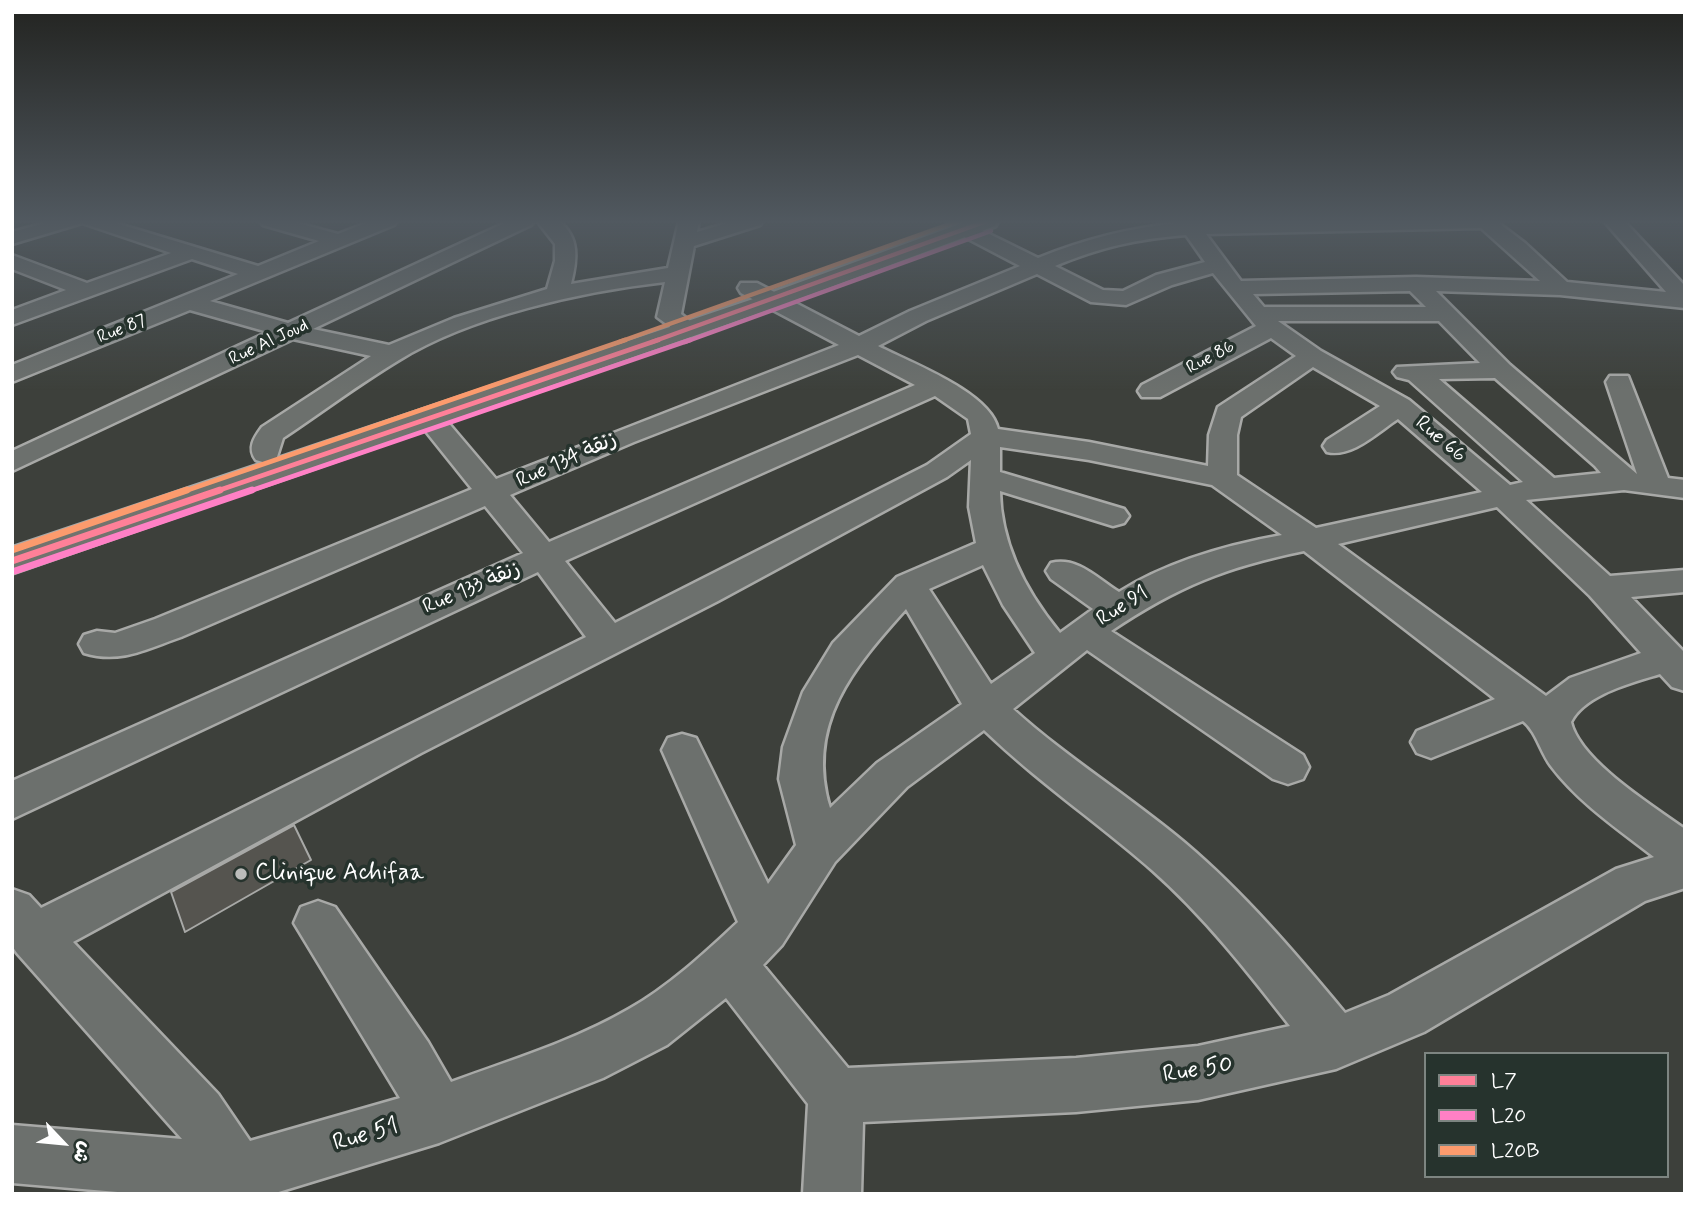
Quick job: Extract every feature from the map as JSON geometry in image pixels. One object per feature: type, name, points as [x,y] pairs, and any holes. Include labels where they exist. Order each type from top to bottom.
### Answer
[{"type":"main road","points":[[12,561],[430,419],[679,323],[808,277]]},
{"type":"main road","points":[[12,535],[106,508],[458,391],[679,323]]},
{"type":"street","points":[[46,277],[85,290]]},
{"type":"street","points":[[12,318],[121,277]]},
{"type":"street","name":"Rue 87","points":[[12,374],[253,277]]},
{"type":"street","name":"Rue Al Joud","points":[[12,462],[406,277]]},
{"type":"street","points":[[558,291],[561,277]]},
{"type":"street","points":[[266,454],[266,444],[272,433],[392,353],[457,325],[558,291],[654,277]]},
{"type":"street","points":[[677,277],[679,323]]},
{"type":"street","name":"Rue 134 زنقة","points":[[97,644],[116,646],[144,637],[491,494],[624,436],[860,345],[918,316],[1009,277]]},
{"type":"street","points":[[1057,277],[1089,294],[1126,298],[1177,277]]},
{"type":"street","name":"Rue 66","points":[[1227,277],[1283,336],[1399,406],[1504,495],[1602,588],[1677,668]]},
{"type":"street","points":[[1549,277],[1560,288]]},
{"type":"street","points":[[1665,277],[1685,300]]},
{"type":"street","points":[[1235,288],[1416,284],[1560,288],[1685,300]]},
{"type":"street","points":[[1416,284],[1501,370],[1605,460],[1624,481]]},
{"type":"street","points":[[760,294],[935,386],[972,407],[981,416],[986,436],[985,509],[994,547],[1025,613],[1288,768]]},
{"type":"street","points":[[191,303],[293,331],[392,353]]},
{"type":"street","points":[[1222,478],[1223,435],[1228,413],[1283,336],[1444,314]]},
{"type":"street","points":[[1283,336],[1464,333]]},
{"type":"street","name":"Rue 86","points":[[1151,391],[1241,342],[1283,336]]},
{"type":"street","points":[[1347,374],[1501,370]]},
{"type":"street","points":[[1415,371],[1547,488]]},
{"type":"street","points":[[1619,382],[1655,484]]},
{"type":"street","name":"Rue 133 زنقة","points":[[12,801],[415,613],[935,386]]},
{"type":"street","points":[[1337,446],[1399,406]]},
{"type":"street","points":[[430,419],[545,558],[609,641]]},
{"type":"street","points":[[245,1183],[198,1114],[23,924],[407,743],[609,641],[937,471],[986,436],[1089,451],[1222,478],[1308,538],[1539,712],[1577,768],[1685,855]]},
{"type":"street","points":[[985,477],[1113,516]]},
{"type":"street","name":"Rue 91","points":[[730,962],[819,848],[892,775],[1117,608],[1172,578],[1308,538],[1393,523],[1504,495],[1624,481],[1685,489]]},
{"type":"street","points":[[819,848],[800,779],[803,747],[817,702],[846,652],[909,585],[994,547]]},
{"type":"street","points":[[1063,571],[1117,608]]},
{"type":"street","points":[[1602,588],[1685,581]]},
{"type":"street","points":[[909,585],[985,706],[1040,758],[1169,857],[1264,951],[1336,1043]]},
{"type":"street","points":[[1431,742],[1539,712],[1566,701],[1595,682],[1677,668]]},
{"type":"street","points":[[682,750],[730,962],[836,1096],[832,1194]]},
{"type":"street","name":"Rue 50","points":[[836,1096],[1076,1085],[1198,1073],[1336,1043],[1406,1014],[1632,884],[1668,871],[1685,869]]},
{"type":"street","points":[[318,923],[410,1061],[439,1115]]},
{"type":"street","name":"Rue 51","points":[[12,1154],[245,1183],[439,1115],[584,1059],[649,1027],[730,962]]},
{"type":"building","name":"Clinique Achifaa","points":[[294,825],[311,860],[185,932],[171,892]]},
{"type":"transit line","name":"L20B","points":[[12,550],[804,277]]},
{"type":"transit line","name":"L7","points":[[12,561],[835,277]]},
{"type":"transit line","name":"L20","points":[[15,571],[865,277]]},
{"type":"place","name":"Clinique Achifaa","points":[[241,874]]}]
